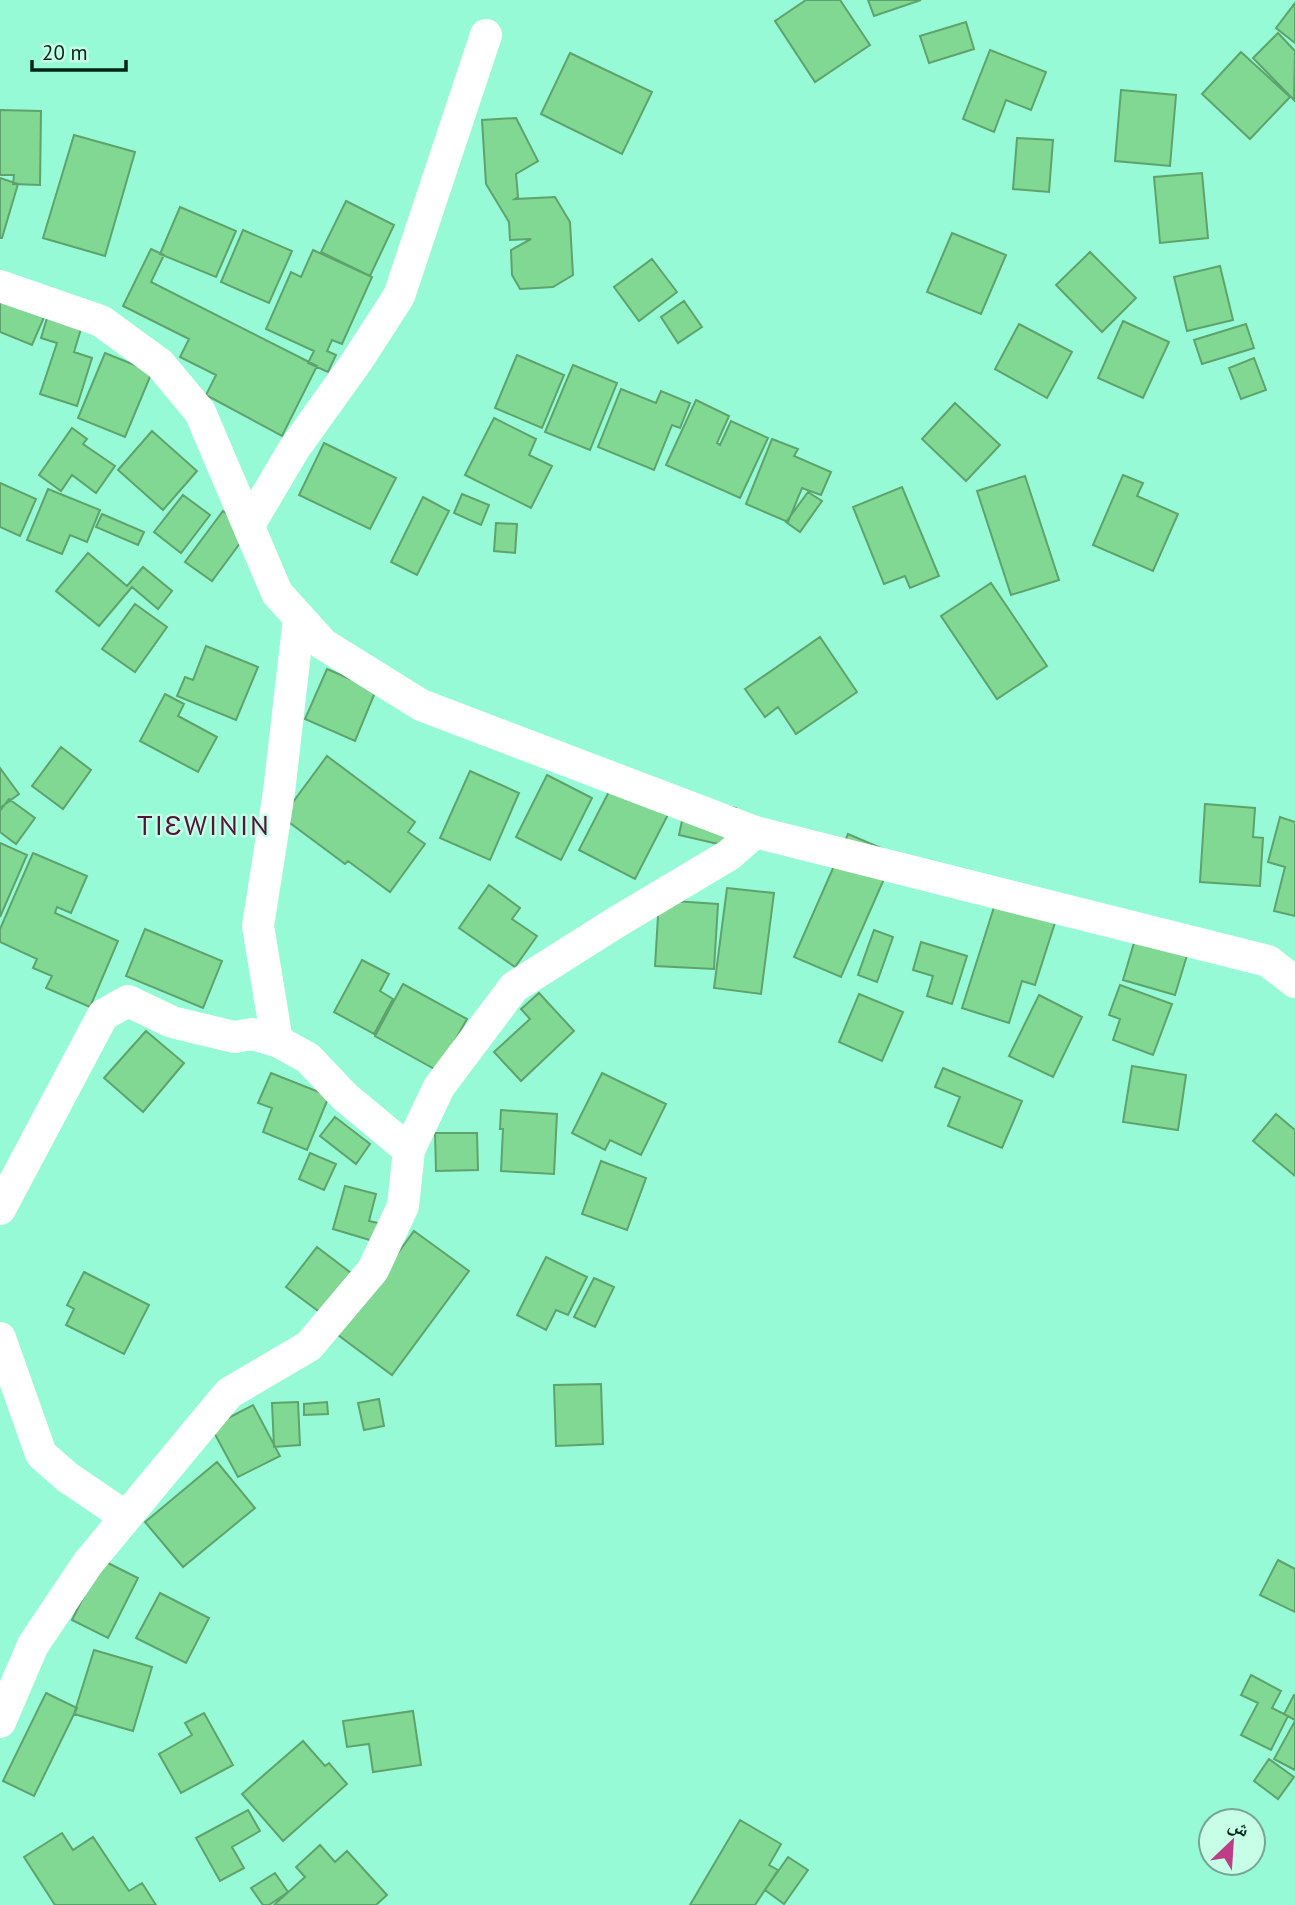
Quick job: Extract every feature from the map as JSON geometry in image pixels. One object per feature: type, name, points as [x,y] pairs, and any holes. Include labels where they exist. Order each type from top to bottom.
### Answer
[{"type":"street","points":[[249,525],[294,449],[357,361],[399,296],[486,35]]},
{"type":"street","points":[[0,286],[101,321],[160,364],[200,412],[277,593],[323,644],[421,705],[755,832],[1268,961],[1295,982]]},
{"type":"street","points":[[277,1041],[258,926],[279,792],[299,618]]},
{"type":"street","points":[[0,1722],[33,1645],[88,1563],[229,1393],[309,1346],[373,1270],[403,1206],[409,1150],[439,1087],[514,987],[729,855],[755,832]]},
{"type":"street","points":[[0,1209],[103,1015],[128,1001],[172,1022],[234,1037],[252,1034],[277,1041],[308,1058],[344,1096],[409,1150]]},
{"type":"street","points":[[0,1338],[41,1454],[67,1477],[126,1517]]},
{"type":"building","points":[[806,0],[840,0],[870,45],[815,82],[775,21]]},
{"type":"building","points":[[868,0],[921,0],[874,16]]},
{"type":"building","points":[[1295,3],[1295,43],[1276,28]]},
{"type":"building","points":[[966,22],[974,49],[929,63],[920,36]]},
{"type":"building","points":[[1278,33],[1295,51],[1294,100],[1253,58]]},
{"type":"building","points":[[990,50],[1046,72],[1031,110],[1006,100],[994,132],[963,119]]},
{"type":"building","points":[[1241,52],[1290,97],[1250,139],[1202,94]]},
{"type":"building","points":[[570,53],[652,92],[622,154],[541,114]]},
{"type":"building","points":[[1121,90],[1176,95],[1170,166],[1115,161]]},
{"type":"building","points":[[0,110],[41,111],[40,185],[13,184],[14,175],[0,175]]},
{"type":"building","points":[[516,118],[538,161],[516,174],[518,197],[515,199],[555,197],[570,222],[573,275],[553,287],[520,289],[512,275],[511,250],[531,239],[510,240],[509,222],[486,184],[482,120]]},
{"type":"building","points":[[74,135],[135,152],[105,256],[43,238]]},
{"type":"building","points":[[1017,138],[1053,140],[1049,192],[1013,189]]},
{"type":"building","points":[[1202,173],[1208,238],[1160,243],[1154,177]]},
{"type":"building","points":[[0,178],[18,184],[2,238],[0,238]]},
{"type":"building","points":[[346,201],[394,225],[370,276],[321,252]]},
{"type":"building","points":[[180,207],[236,231],[216,277],[160,254]]},
{"type":"building","points":[[243,230],[292,251],[269,303],[221,282]]},
{"type":"building","points":[[952,233],[1006,255],[981,314],[927,292]]},
{"type":"building","points":[[151,249],[164,255],[151,282],[317,366],[282,436],[206,395],[216,375],[180,357],[189,339],[123,306]]},
{"type":"building","points":[[313,250],[372,277],[342,344],[332,340],[327,351],[336,355],[328,372],[308,363],[314,351],[266,329],[291,272],[301,277]]},
{"type":"building","points":[[1090,252],[1136,298],[1102,332],[1056,285]]},
{"type":"building","points":[[652,259],[677,292],[639,321],[614,287]]},
{"type":"building","points":[[1220,266],[1233,320],[1187,331],[1174,277]]},
{"type":"building","points":[[0,287],[48,308],[32,345],[0,332]]},
{"type":"building","points":[[684,301],[702,327],[678,343],[661,317]]},
{"type":"building","points":[[47,318],[81,329],[74,352],[92,358],[77,406],[40,394],[57,343],[41,338]]},
{"type":"building","points":[[1123,321],[1169,342],[1143,398],[1098,378]]},
{"type":"building","points":[[1019,324],[1072,352],[1047,398],[995,369]]},
{"type":"building","points":[[1246,324],[1254,348],[1202,364],[1194,340]]},
{"type":"building","points":[[105,353],[152,372],[125,437],[78,418]]},
{"type":"building","points":[[517,355],[564,375],[542,428],[495,408]]},
{"type":"building","points":[[1254,358],[1266,390],[1241,399],[1229,368]]},
{"type":"building","points":[[573,365],[617,383],[590,450],[545,432]]},
{"type":"building","points":[[621,389],[656,403],[661,391],[690,403],[680,428],[672,425],[654,470],[598,447]]},
{"type":"building","points":[[696,400],[729,416],[717,443],[720,445],[731,421],[768,438],[740,498],[666,465]]},
{"type":"building","points":[[955,403],[1000,445],[966,481],[922,439]]},
{"type":"building","points":[[494,418],[536,439],[529,455],[552,466],[531,508],[465,475]]},
{"type":"building","points":[[72,428],[87,439],[83,444],[115,466],[96,493],[72,475],[61,491],[39,475]]},
{"type":"building","points":[[152,431],[197,471],[163,510],[118,470]]},
{"type":"building","points":[[772,439],[798,449],[794,456],[831,472],[821,495],[802,488],[788,522],[746,504]]},
{"type":"building","points":[[324,443],[396,478],[370,529],[299,495]]},
{"type":"building","points":[[1123,475],[1143,483],[1137,496],[1178,514],[1153,571],[1093,545]]},
{"type":"building","points":[[1025,476],[1059,580],[1011,595],[977,491]]},
{"type":"building","points":[[0,483],[36,499],[20,536],[0,527]]},
{"type":"building","points":[[902,487],[939,576],[910,588],[905,576],[884,584],[853,507]]},
{"type":"building","points":[[48,489],[100,510],[87,542],[70,535],[62,554],[27,540]]},
{"type":"building","points":[[808,492],[822,501],[800,532],[786,522]]},
{"type":"building","points":[[462,494],[489,505],[481,525],[454,513]]},
{"type":"building","points":[[183,495],[210,515],[181,553],[154,532]]},
{"type":"building","points":[[423,497],[449,511],[417,575],[391,562]]},
{"type":"building","points":[[223,511],[249,531],[212,581],[185,562]]},
{"type":"building","points":[[102,514],[144,532],[138,545],[96,527]]},
{"type":"building","points":[[496,523],[517,524],[515,553],[494,551]]},
{"type":"building","points":[[88,553],[127,586],[143,567],[172,591],[158,609],[132,587],[99,626],[56,591]]},
{"type":"building","points":[[991,583],[1047,666],[997,699],[941,616]]},
{"type":"building","points":[[135,604],[167,627],[135,672],[102,649]]},
{"type":"building","points":[[820,637],[857,692],[796,734],[778,707],[765,717],[745,689]]},
{"type":"building","points":[[206,646],[258,667],[236,720],[177,696],[185,677],[193,680]]},
{"type":"building","points":[[327,669],[376,690],[355,741],[305,719]]},
{"type":"building","points":[[165,694],[184,704],[178,716],[217,737],[198,772],[140,741]]},
{"type":"building","points":[[61,747],[91,770],[63,809],[32,786]]},
{"type":"building","points":[[327,756],[415,822],[408,832],[425,844],[390,892],[348,861],[345,864],[282,817]]},
{"type":"building","points":[[0,768],[19,794],[0,808]]},
{"type":"building","points":[[470,771],[519,793],[490,860],[440,838]]},
{"type":"building","points":[[619,772],[675,801],[635,879],[579,850]]},
{"type":"building","points":[[547,775],[592,798],[561,860],[516,837]]},
{"type":"building","points":[[687,797],[736,808],[727,846],[679,835]]},
{"type":"building","points":[[9,799],[35,818],[16,844],[0,832],[0,811]]},
{"type":"building","points":[[1205,804],[1255,808],[1253,837],[1263,838],[1260,886],[1200,882]]},
{"type":"building","points":[[1280,817],[1295,822],[1295,916],[1274,911],[1285,867],[1268,862]]},
{"type":"building","points":[[848,834],[895,854],[841,977],[794,957]]},
{"type":"building","points":[[0,843],[27,855],[0,917]]},
{"type":"building","points":[[33,853],[87,876],[71,913],[57,907],[55,913],[118,941],[90,1007],[46,988],[52,976],[33,968],[37,959],[0,942],[0,929]]},
{"type":"building","points":[[489,885],[520,908],[512,919],[537,936],[515,967],[459,928]]},
{"type":"building","points":[[1001,885],[1061,904],[1035,985],[1022,981],[1009,1023],[962,1008]]},
{"type":"building","points":[[727,888],[774,893],[761,994],[714,988]]},
{"type":"building","points":[[659,900],[718,904],[714,969],[655,966]]},
{"type":"building","points":[[145,929],[222,961],[203,1008],[126,976]]},
{"type":"building","points":[[874,930],[893,937],[877,982],[858,975]]},
{"type":"building","points":[[1136,936],[1188,952],[1175,995],[1123,980]]},
{"type":"building","points":[[921,942],[967,956],[952,1004],[927,996],[933,976],[913,970]]},
{"type":"building","points":[[362,960],[389,974],[380,991],[393,999],[374,1034],[334,1012]]},
{"type":"building","points":[[403,984],[467,1019],[438,1071],[375,1036]]},
{"type":"building","points":[[1120,985],[1172,1004],[1153,1055],[1113,1040],[1120,1019],[1109,1015]]},
{"type":"building","points":[[539,993],[574,1031],[521,1081],[494,1052],[530,1019],[521,1009]]},
{"type":"building","points":[[859,994],[903,1012],[882,1061],[839,1042]]},
{"type":"building","points":[[1039,995],[1082,1017],[1053,1077],[1009,1056]]},
{"type":"building","points":[[146,1031],[184,1063],[143,1112],[104,1078]]},
{"type":"building","points":[[1132,1066],[1186,1075],[1178,1130],[1123,1122]]},
{"type":"building","points":[[943,1068],[1022,1101],[1002,1148],[948,1126],[960,1097],[935,1087]]},
{"type":"building","points":[[271,1073],[329,1096],[307,1150],[263,1132],[272,1108],[258,1103]]},
{"type":"building","points":[[602,1073],[666,1104],[641,1155],[610,1140],[605,1150],[572,1133]]},
{"type":"building","points":[[501,1110],[557,1114],[554,1174],[501,1171]]},
{"type":"building","points":[[1276,1114],[1295,1130],[1295,1176],[1253,1141]]},
{"type":"building","points":[[335,1117],[370,1144],[356,1164],[320,1136]]},
{"type":"building","points":[[435,1133],[477,1133],[478,1170],[436,1171]]},
{"type":"building","points":[[310,1153],[336,1164],[324,1190],[299,1179]]},
{"type":"building","points":[[601,1161],[646,1178],[627,1230],[582,1214]]},
{"type":"building","points":[[345,1186],[376,1194],[369,1221],[378,1223],[373,1241],[333,1229]]},
{"type":"building","points":[[414,1231],[469,1271],[392,1375],[338,1335]]},
{"type":"building","points":[[317,1247],[355,1276],[325,1316],[286,1287]]},
{"type":"building","points":[[546,1257],[587,1277],[568,1315],[556,1310],[546,1330],[517,1315]]},
{"type":"building","points":[[84,1272],[149,1305],[124,1354],[66,1325],[74,1309],[67,1305]]},
{"type":"building","points":[[594,1278],[614,1287],[595,1327],[574,1317]]},
{"type":"building","points":[[601,1384],[603,1444],[556,1446],[554,1385]]},
{"type":"building","points":[[379,1399],[384,1426],[364,1430],[358,1403]]},
{"type":"building","points":[[298,1402],[300,1445],[274,1447],[272,1403]]},
{"type":"building","points":[[327,1402],[328,1414],[304,1415],[304,1404]]},
{"type":"building","points":[[253,1405],[280,1456],[238,1477],[211,1427]]},
{"type":"building","points":[[217,1462],[255,1508],[183,1567],[145,1522]]},
{"type":"building","points":[[102,1560],[138,1578],[108,1638],[72,1620]]},
{"type":"building","points":[[1278,1560],[1295,1569],[1295,1612],[1260,1595]]},
{"type":"building","points":[[160,1593],[209,1618],[186,1663],[136,1638]]},
{"type":"building","points":[[94,1650],[152,1667],[133,1731],[74,1714]]},
{"type":"building","points":[[1251,1675],[1281,1691],[1272,1708],[1288,1716],[1271,1750],[1241,1735],[1258,1703],[1241,1695]]},
{"type":"building","points":[[46,1693],[77,1708],[34,1796],[3,1781]]},
{"type":"building","points":[[1295,1695],[1295,1720],[1284,1714]]},
{"type":"building","points":[[413,1711],[421,1765],[373,1772],[369,1744],[347,1747],[343,1721]]},
{"type":"building","points":[[204,1713],[233,1765],[181,1793],[159,1754],[192,1735],[185,1723]]},
{"type":"building","points":[[1295,1721],[1295,1770],[1274,1759]]},
{"type":"building","points":[[303,1741],[325,1766],[329,1763],[347,1784],[283,1841],[242,1794]]},
{"type":"building","points":[[1269,1759],[1294,1777],[1278,1799],[1254,1781]]},
{"type":"building","points":[[248,1810],[260,1831],[232,1847],[244,1868],[220,1881],[196,1838]]},
{"type":"building","points":[[740,1820],[781,1844],[769,1865],[778,1870],[755,1905],[690,1905]]},
{"type":"building","points":[[62,1833],[73,1850],[93,1837],[129,1891],[142,1883],[156,1905],[55,1905],[24,1857]]},
{"type":"building","points":[[320,1845],[335,1862],[347,1851],[387,1895],[376,1905],[274,1905],[305,1877],[296,1867]]},
{"type":"building","points":[[788,1857],[808,1870],[784,1904],[765,1890]]},
{"type":"building","points":[[275,1873],[288,1892],[269,1905],[263,1905],[251,1888]]},
{"type":"district","name":"TIƐWININ","points":[[204,824]]}]
